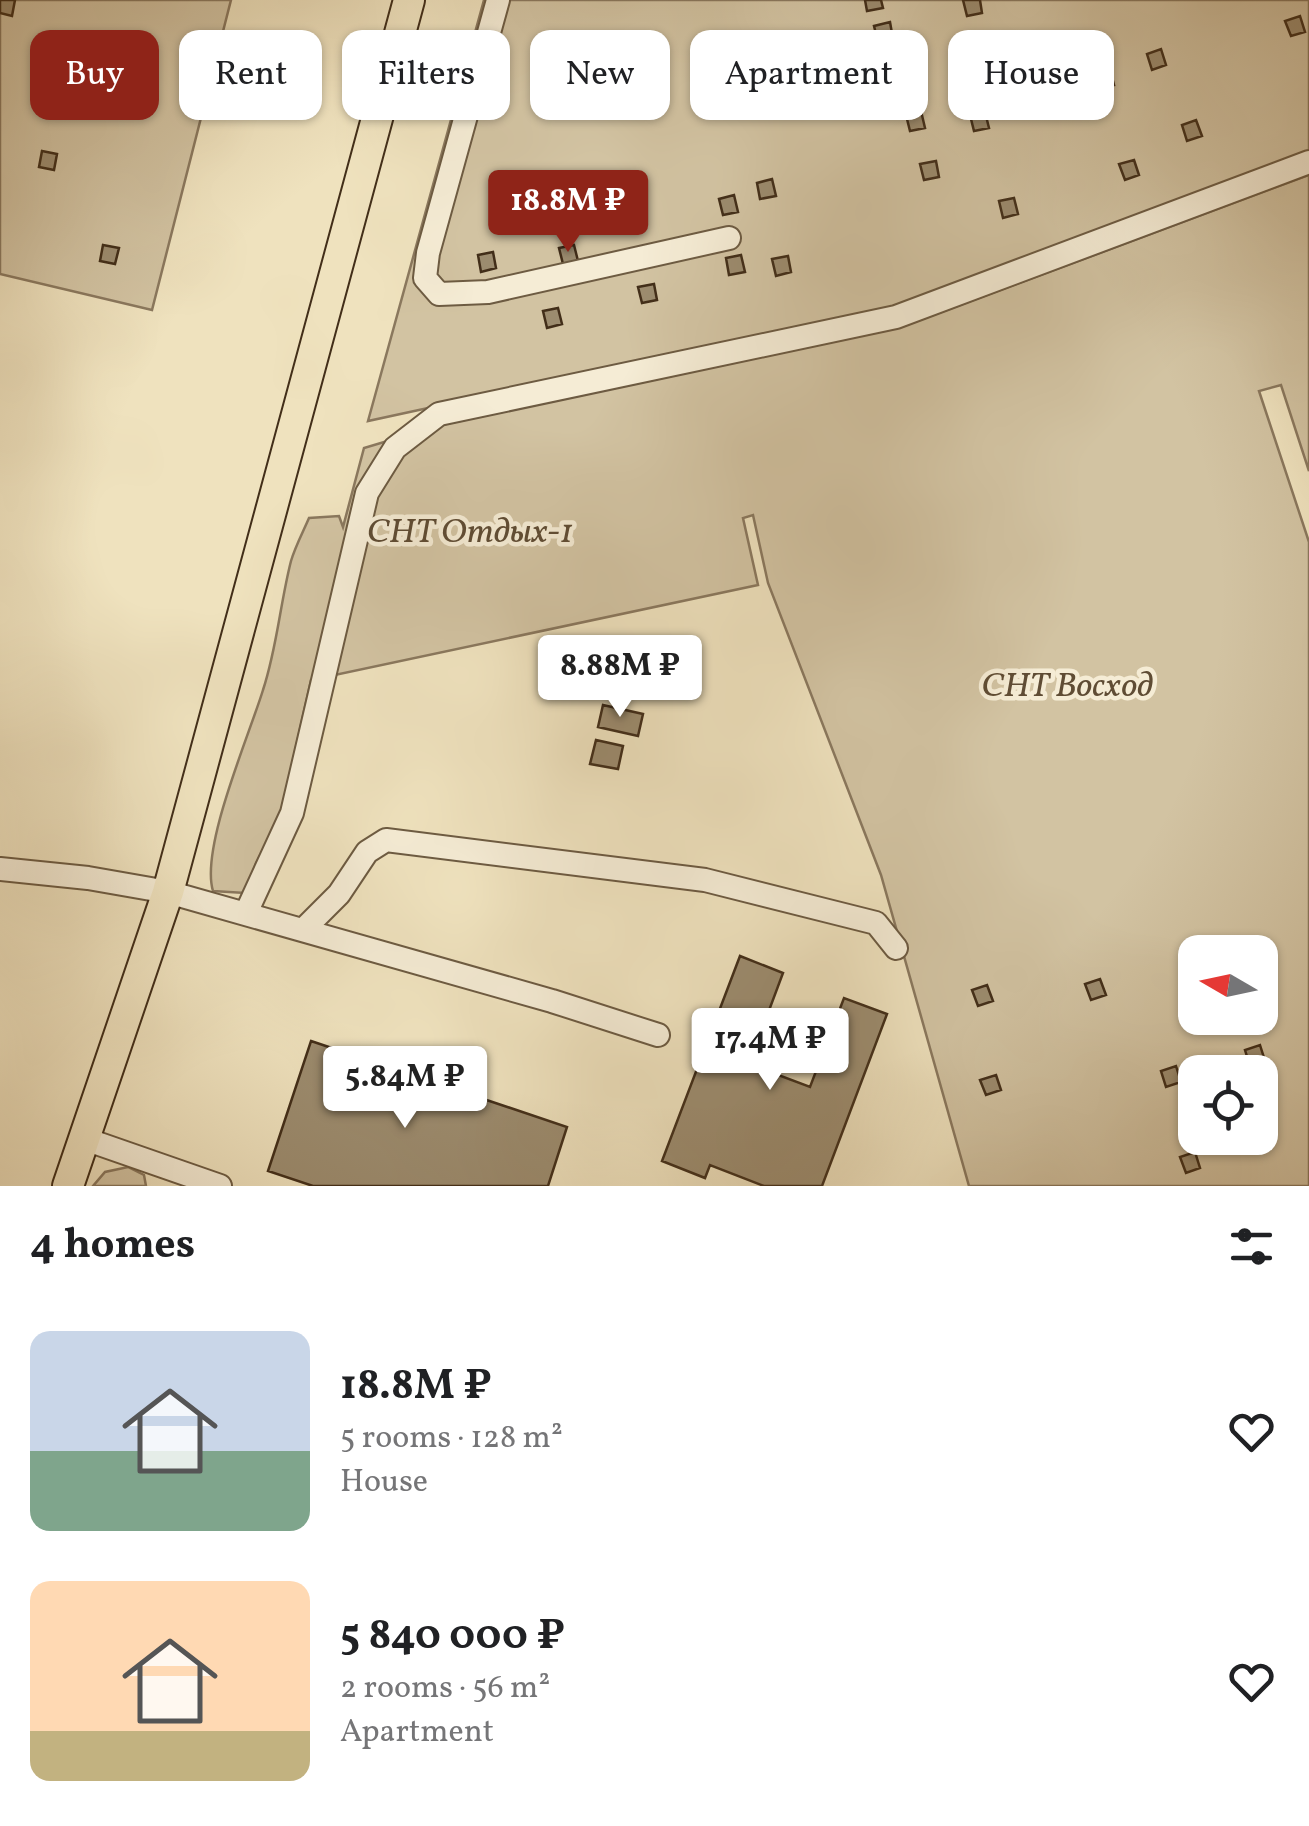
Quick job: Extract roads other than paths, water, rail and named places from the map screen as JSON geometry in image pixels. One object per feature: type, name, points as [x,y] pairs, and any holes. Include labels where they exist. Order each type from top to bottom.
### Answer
[{"type":"main road","points":[[68,1186],[168,892],[409,0]]},
{"type":"street","points":[[498,0],[428,253],[425,278],[440,294],[488,292],[729,238]]},
{"type":"street","points":[[246,912],[292,813],[367,493],[395,448],[439,414],[896,317],[1309,162]]},
{"type":"street","points":[[304,928],[340,894],[367,852],[386,840],[704,880],[876,924],[896,948]]},
{"type":"street","points":[[0,869],[88,878],[168,892],[304,928],[658,1035]]},
{"type":"street","points":[[84,1139],[220,1186]]},
{"type":"park label","name":"СНТ Отдых-1","points":[[470,533]]},
{"type":"park label","name":"СНТ Восход","points":[[1067,687]]}]
